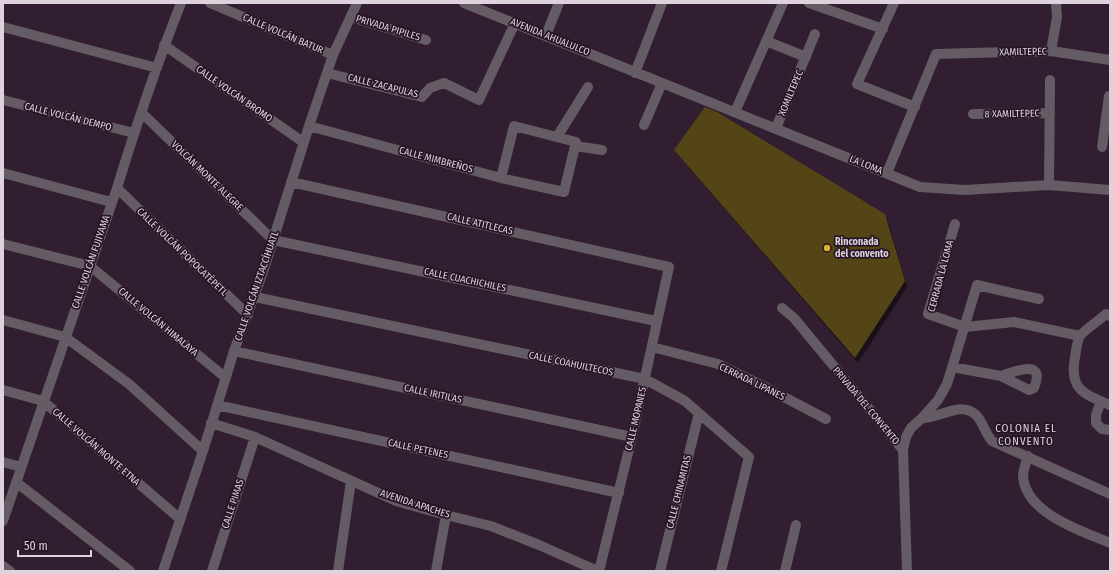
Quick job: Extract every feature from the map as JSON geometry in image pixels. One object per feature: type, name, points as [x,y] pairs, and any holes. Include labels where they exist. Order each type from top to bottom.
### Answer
[{"type":"street","name":"CALLE VOLCÁN FUJIYAMA","points":[[3,521],[164,45],[180,3]]},
{"type":"street","name":"CALLE VOLCÁN BATUR","points":[[210,3],[333,55]]},
{"type":"street","name":"CALLE VOLCÁN IZTACCÍHUATL","points":[[163,571],[203,451],[234,351],[255,297],[303,142],[333,55],[357,3]]},
{"type":"street","name":"AVENIDA AHUALULCO","points":[[464,3],[485,7],[515,23],[635,73]]},
{"type":"street","points":[[546,35],[559,3]]},
{"type":"street","points":[[635,73],[662,3]]},
{"type":"street","points":[[735,112],[783,3]]},
{"type":"street","points":[[809,3],[883,29]]},
{"type":"street","points":[[887,173],[914,107],[857,84],[894,3]]},
{"type":"street","points":[[1051,51],[1057,17],[1056,3]]},
{"type":"street","name":"PRIVADA PIPILES","points":[[351,17],[426,40]]},
{"type":"street","name":"CALLE ZACAPULAS","points":[[327,73],[422,97],[430,88],[444,83],[479,100],[515,23]]},
{"type":"street","points":[[3,27],[157,68]]},
{"type":"street","name":"XOMILTEPEC","points":[[776,128],[815,34]]},
{"type":"street","name":"XOMILTEPEC","points":[[766,41],[806,57]]},
{"type":"street","name":"CALLE VOLCÁN BROMO","points":[[164,45],[303,142]]},
{"type":"street","name":"XAMILTEPEC","points":[[914,107],[936,54],[1051,51],[1110,60]]},
{"type":"street","name":"LA LOMA","points":[[635,73],[776,128],[920,187],[965,190],[1049,185],[1110,190]]},
{"type":"street","points":[[1049,185],[1050,80]]},
{"type":"street","points":[[644,125],[662,83]]},
{"type":"street","points":[[557,137],[588,87]]},
{"type":"street","points":[[1102,147],[1108,118],[1108,96]]},
{"type":"street","name":"CALLE VOLCÁN DEMPO","points":[[3,100],[134,133]]},
{"type":"street","name":"VOLCÁN MONTE ALEGRE","points":[[142,113],[273,240]]},
{"type":"street","name":"8 XAMILTEPEC","points":[[973,114],[1050,113]]},
{"type":"street","name":"CALLE MIMBREÑOS","points":[[309,126],[501,178],[564,192],[575,146]]},
{"type":"street","points":[[501,178],[514,126],[576,142],[575,146],[602,150]]},
{"type":"street","points":[[3,173],[111,202]]},
{"type":"street","name":"CALLE ATITLECAS","points":[[291,182],[669,267]]},
{"type":"street","name":"CALLE VOLCÁN POPOCATÉPETL","points":[[116,188],[248,315]]},
{"type":"street","name":"CERRADA LA LOMA","points":[[955,224],[928,314],[964,327]]},
{"type":"street","name":"CALLE CUACHICHILES","points":[[273,240],[656,321]]},
{"type":"street","points":[[3,244],[90,266]]},
{"type":"street","name":"CALLE VOLCÁN HIMALAYA","points":[[90,266],[226,378]]},
{"type":"street","name":"CALLE MOPANES","points":[[598,571],[619,493],[669,267]]},
{"type":"street","points":[[903,450],[906,437],[911,428],[938,400],[947,384],[977,285],[1039,299]]},
{"type":"street","name":"CALLE COAHUILTECOS","points":[[255,297],[645,379],[685,401],[749,457],[721,571]]},
{"type":"street","name":"PRIVADA DEL CONVENTO","points":[[782,308],[794,318],[903,450],[907,571]]},
{"type":"street","points":[[1110,316],[1106,314],[1080,336],[1073,370],[1074,381],[1079,388],[1105,403],[1096,415],[1096,423],[1102,429],[1110,430]]},
{"type":"street","points":[[3,320],[65,337],[129,384],[203,451]]},
{"type":"street","points":[[964,327],[1014,322],[1080,336]]},
{"type":"street","name":"CERRADA LIPANES","points":[[652,347],[718,364],[761,384],[826,419]]},
{"type":"street","name":"CALLE IRITILAS","points":[[234,351],[632,437]]},
{"type":"street","points":[[952,367],[1001,376]]},
{"type":"street","name":"CALLE VOLCÁN MONTE ETNA","points":[[3,390],[43,401],[180,519]]},
{"type":"street","name":"CALLE PETENES","points":[[217,405],[619,493]]},
{"type":"street","points":[[922,418],[930,418],[950,411],[962,409],[970,411],[976,415],[992,441],[1110,494]]},
{"type":"street","name":"CALLE CHINAMITAS","points":[[660,571],[699,413]]},
{"type":"street","name":"AVENIDA APACHES","points":[[211,424],[254,437],[396,501],[491,526],[598,571]]},
{"type":"street","name":"CALLE PIMAS","points":[[212,571],[254,437]]},
{"type":"street","points":[[1028,456],[1024,474],[1026,486],[1032,500],[1064,523],[1110,543]]},
{"type":"street","points":[[3,462],[21,467]]},
{"type":"street","points":[[338,571],[351,481]]},
{"type":"street","points":[[16,482],[130,571]]},
{"type":"street","points":[[436,571],[446,515]]},
{"type":"street","points":[[785,571],[796,525]]},
{"type":"street","points":[[3,566],[10,571]]},
{"type":"building","name":"Rinconada del convento","points":[[705,107],[717,112],[885,214],[905,281],[855,358],[674,150]]},
{"type":"place","name":"Rinconada del convento","points":[[827,248]]},
{"type":"district","name":"COLONIA EL CONVENTO","points":[[1026,434]]}]
